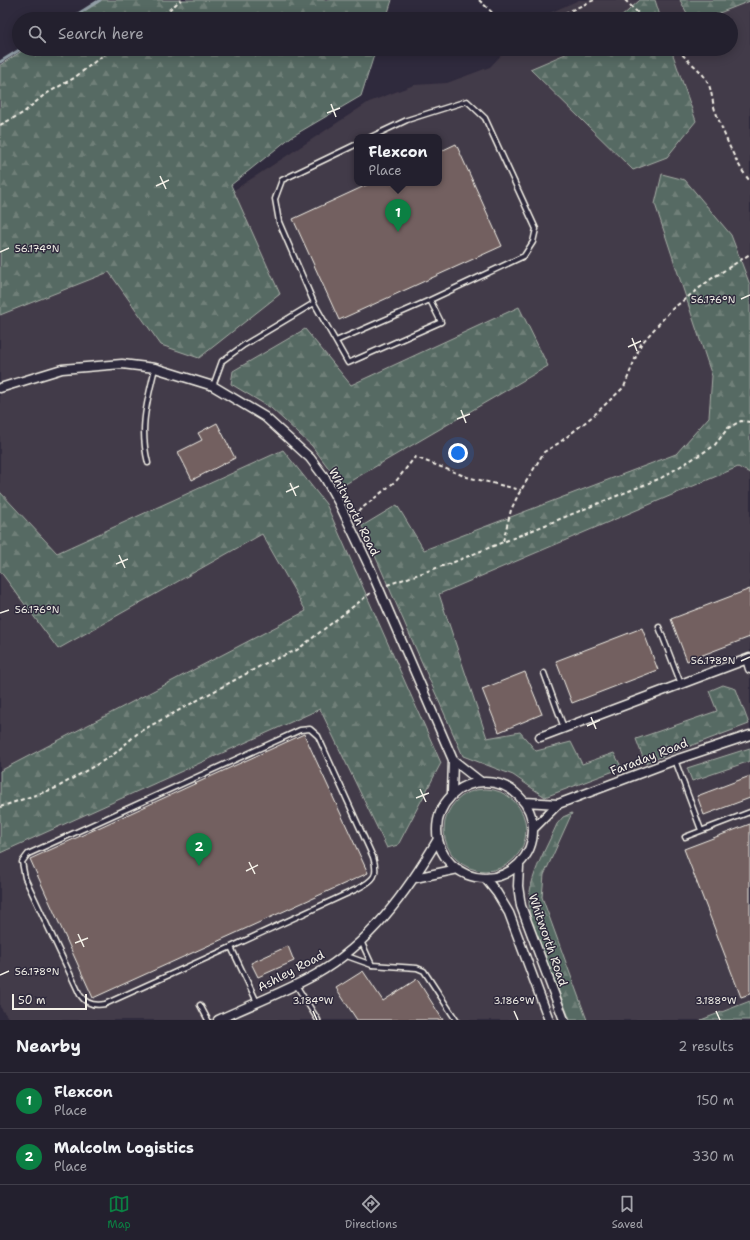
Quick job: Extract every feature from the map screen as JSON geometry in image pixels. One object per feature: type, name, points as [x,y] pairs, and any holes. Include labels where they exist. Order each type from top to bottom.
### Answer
[{"type":"street","name":"Whitworth Road","points":[[0,388],[62,369],[122,364],[155,368],[214,386],[264,417],[310,458],[325,478],[350,527],[453,760],[452,793]]},
{"type":"street","points":[[540,737],[748,658],[750,669]]},
{"type":"street","name":"Faraday Road","points":[[525,802],[558,804],[675,760],[750,735]]},
{"type":"street","name":"Whitworth Road","points":[[453,760],[481,782]]},
{"type":"street","points":[[481,782],[498,784],[514,790],[525,802],[530,813],[534,829],[532,842],[518,866],[508,872],[485,878],[472,876],[458,869],[442,851],[438,839],[436,819],[442,806],[452,793],[464,785],[481,782]]},
{"type":"street","name":"Faraday Road","points":[[534,829],[558,804]]},
{"type":"street","name":"Ashley Road","points":[[218,1020],[296,985],[344,955],[381,921],[415,878],[438,839]]},
{"type":"street","name":"Whitworth Road","points":[[518,866],[518,886],[521,906],[564,1020]]},
{"type":"street","points":[[415,878],[458,869]]},
{"type":"street","points":[[485,878],[497,893],[509,913],[549,1020]]},
{"type":"lane","points":[[336,341],[430,300],[524,256],[533,242],[536,229],[484,118],[467,101],[407,120],[377,134]]},
{"type":"lane","points":[[354,145],[282,180],[275,199],[279,222],[314,303],[326,327],[336,341],[348,363],[441,322],[430,300]]},
{"type":"lane","points":[[214,386],[222,361],[244,345],[314,303]]},
{"type":"lane","points":[[148,463],[143,444],[144,415],[155,368]]},
{"type":"lane","points":[[659,627],[681,684]]},
{"type":"lane","points":[[544,673],[564,728]]},
{"type":"lane","points":[[310,729],[318,736],[373,857],[376,867],[376,874],[368,883],[357,889],[231,947],[106,1004],[89,1004],[80,995],[25,878],[22,862],[28,854],[300,730],[310,729]]},
{"type":"lane","points":[[675,760],[701,830]]},
{"type":"lane","points":[[685,837],[750,812]]},
{"type":"lane","points":[[361,941],[372,965]]},
{"type":"lane","points":[[231,947],[256,1002]]},
{"type":"lane","points":[[344,955],[372,965],[417,968],[424,971],[456,1020]]},
{"type":"lane","points":[[296,985],[318,1020]]},
{"type":"lane","points":[[200,1005],[208,1020]]},
{"type":"path","points":[[166,12],[181,0]]},
{"type":"path","points":[[479,0],[492,12]]},
{"type":"path","points":[[567,12],[594,0]]},
{"type":"path","points":[[625,0],[637,12]]},
{"type":"path","points":[[0,125],[23,113],[44,95],[74,78],[102,56]]},
{"type":"path","points":[[682,56],[703,74],[709,84],[714,108],[732,149],[750,181]]},
{"type":"path","points":[[503,542],[511,510],[544,452],[559,443],[588,421],[624,387],[641,344],[671,310],[711,279],[750,254]]},
{"type":"path","points":[[0,807],[8,803],[56,788],[113,755],[146,728],[266,663],[297,650],[378,588],[454,562],[661,478],[714,446],[728,428],[741,422],[750,422]]},
{"type":"path","points":[[350,527],[356,513],[397,480],[415,457],[467,477],[521,490]]},
{"type":"shaded area","points":[[579,0],[750,0],[750,1020],[10,1020],[0,1007],[0,315],[109,272],[369,102],[414,85],[447,83],[490,67],[500,56],[738,56],[738,12],[552,12]]},
{"type":"green space","points":[[102,0],[392,0],[388,12],[83,12]]},
{"type":"green space","points":[[640,0],[655,0],[659,12],[627,12]]},
{"type":"green space","points":[[680,0],[750,0],[722,12],[686,12]]},
{"type":"green space","points":[[14,56],[374,56],[361,96],[291,137],[231,185],[280,294],[199,358],[161,345],[109,272],[0,315],[0,65]]},
{"type":"green space","points":[[561,56],[673,56],[696,121],[667,157],[633,170],[530,69]]},
{"type":"green space","points":[[662,174],[685,180],[731,235],[750,285],[750,473],[738,467],[439,594],[487,738],[520,732],[536,751],[571,742],[582,764],[614,753],[622,768],[545,797],[513,775],[463,756],[362,526],[397,505],[424,550],[676,454],[709,417],[712,376],[655,204]]},
{"type":"green space","points":[[519,307],[548,366],[342,486],[312,446],[271,408],[231,384],[233,371],[305,329],[351,385]]},
{"type":"green space","points":[[283,450],[326,504],[441,763],[398,845],[387,848],[320,709],[0,853],[0,771],[306,611],[262,534],[58,649],[0,571],[0,492],[57,553]]},
{"type":"green space","points":[[723,685],[736,689],[749,724],[645,763],[636,739],[717,711],[709,691]]},
{"type":"green space","points":[[750,748],[750,761],[692,781],[687,768]]},
{"type":"green space","points":[[477,789],[493,789],[508,796],[519,807],[526,822],[526,838],[523,846],[514,859],[501,868],[493,871],[477,871],[462,864],[451,853],[444,838],[444,822],[451,807],[462,796]]},
{"type":"green space","points":[[572,813],[544,875],[542,897],[587,1020],[570,1020],[532,923],[529,910],[531,885],[540,860],[557,824],[563,817]]},
{"type":"green space","points":[[750,1001],[750,1020],[701,1020]]},
{"type":"building","points":[[456,144],[502,246],[339,320],[293,219],[364,186],[442,186],[442,151]]},
{"type":"building","points":[[217,423],[235,458],[192,480],[178,452],[202,440],[198,433]]},
{"type":"building","points":[[750,589],[750,637],[687,661],[671,619]]},
{"type":"building","points":[[642,628],[658,670],[572,703],[556,661]]},
{"type":"building","points":[[525,672],[542,714],[499,732],[482,689]]},
{"type":"building","points":[[304,734],[368,873],[93,998],[30,859]]},
{"type":"building","points":[[750,776],[750,798],[704,815],[697,796]]},
{"type":"building","points":[[750,824],[750,994],[741,997],[684,849]]},
{"type":"building","points":[[288,946],[294,961],[258,977],[251,963]]},
{"type":"building","points":[[363,971],[383,1001],[417,979],[443,1020],[357,1020],[336,988]]},
{"type":"waterway","points":[[81,12],[100,0]]},
{"type":"waterway","points":[[0,62],[12,55]]},
{"type":"place","name":"Flexcon","points":[[398,232]]},
{"type":"place","name":"Malcolm Logistics","points":[[199,866]]}]
